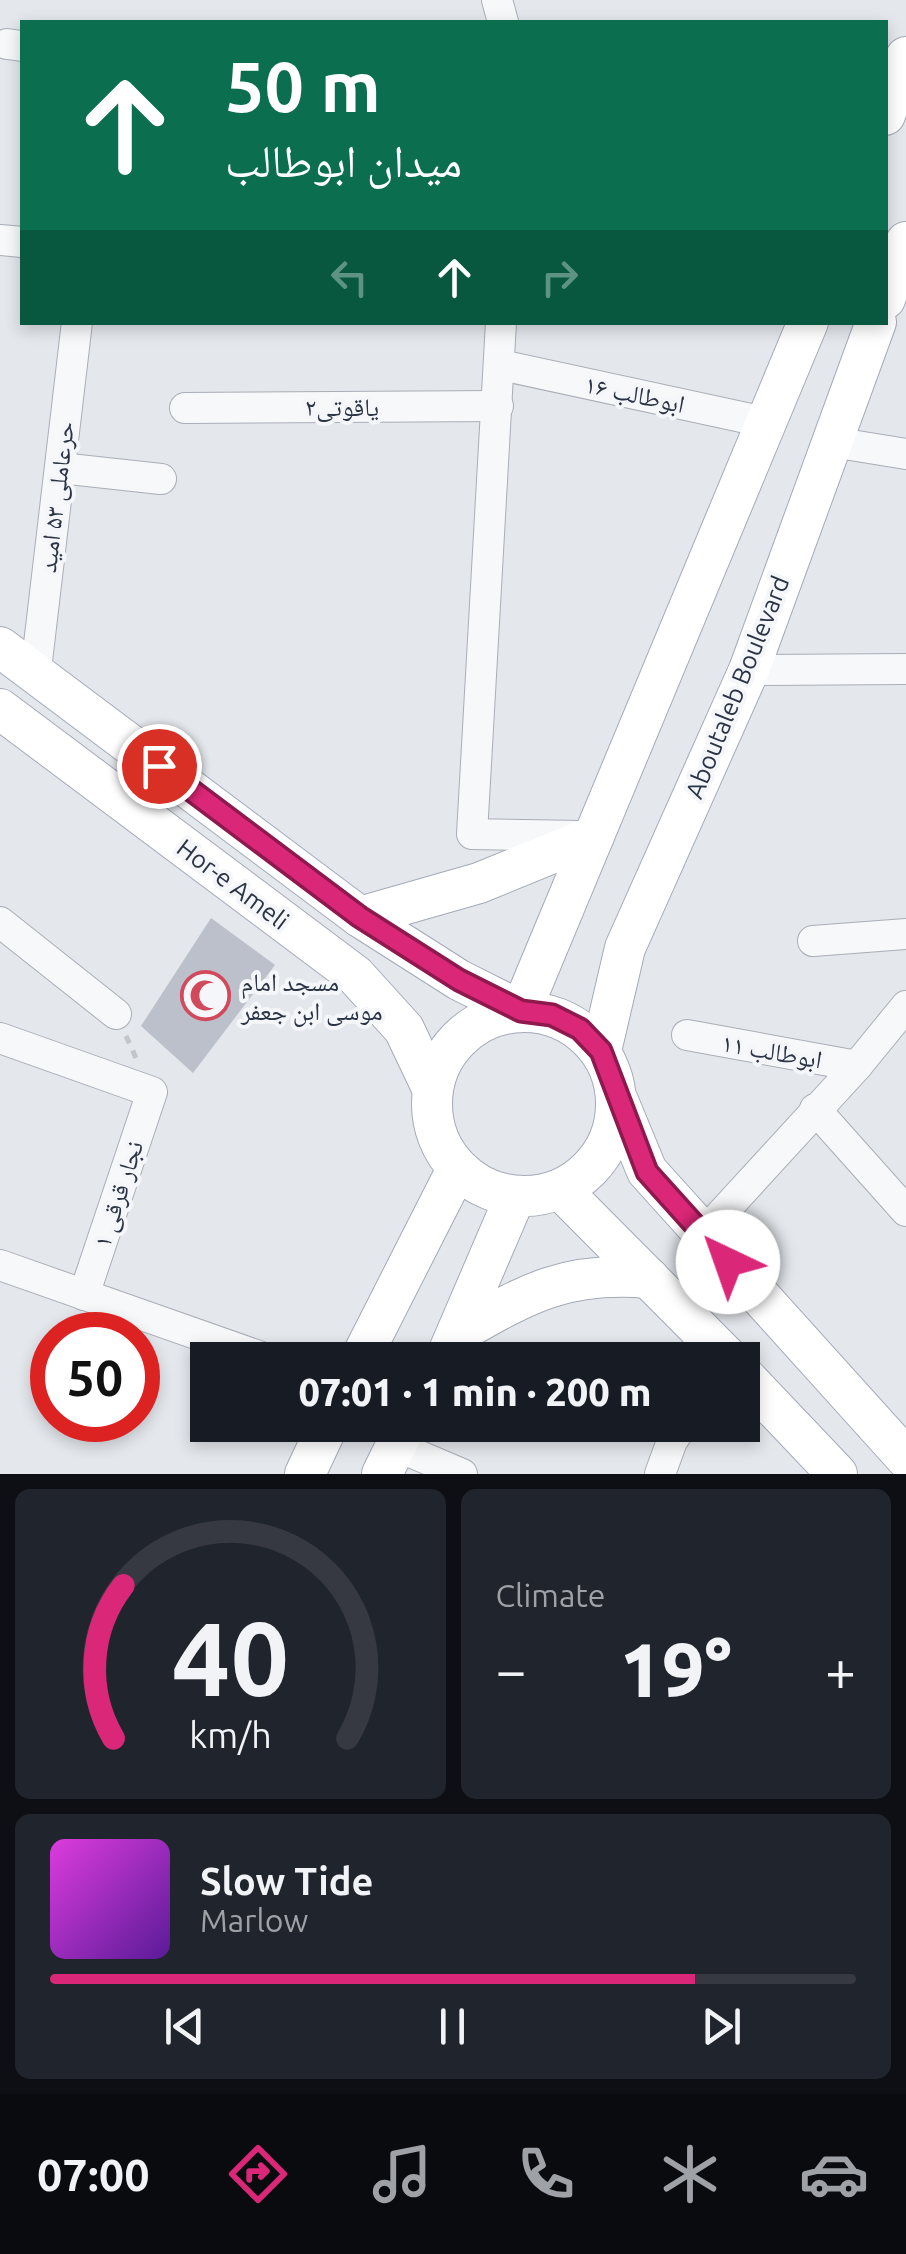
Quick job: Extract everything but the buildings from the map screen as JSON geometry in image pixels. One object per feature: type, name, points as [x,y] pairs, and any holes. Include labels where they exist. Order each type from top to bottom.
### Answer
[{"type":"main road","points":[[888,107],[905,58]]},
{"type":"main road","points":[[888,291],[906,242]]},
{"type":"main road","points":[[521,1011],[807,325]]},
{"type":"main road","name":"Aboutaleb Boulevard","points":[[601,1051],[625,948],[749,670],[875,325]]},
{"type":"main road","name":"Hor-e Ameli","points":[[0,647],[360,917],[459,980],[521,1011]]},
{"type":"main road","name":"Hor-e Ameli","points":[[0,709],[354,975],[404,1028],[432,1088]]},
{"type":"main road","points":[[360,917],[479,883],[594,836]]},
{"type":"main road","points":[[618,1101],[612,1138],[592,1169],[562,1190],[515,1197],[483,1188],[457,1169],[440,1146],[432,1117],[432,1088],[448,1049],[480,1022],[521,1011],[552,1015],[580,1029],[601,1051],[647,1172],[906,1458]]},
{"type":"main road","points":[[369,1342],[457,1169]]},
{"type":"main road","points":[[562,1190],[712,1342]]},
{"type":"main road","points":[[457,1342],[515,1197]]},
{"type":"main road","points":[[466,1342],[527,1294],[578,1279],[649,1278]]},
{"type":"main road","points":[[760,1393],[837,1474]]},
{"type":"main road","points":[[305,1474],[320,1442]]},
{"type":"street","name":"حرعاملی ۵۳ امید","points":[[32,671],[37,661],[77,325]]},
{"type":"street","points":[[501,325],[472,834],[594,836]]},
{"type":"street","name":"ابوطالب ۱۶","points":[[500,364],[769,423]]},
{"type":"street","name":"یاقوتی۲","points":[[185,408],[498,406]]},
{"type":"street","points":[[832,442],[906,454]]},
{"type":"street","points":[[60,468],[161,479]]},
{"type":"street","points":[[749,670],[906,668]]},
{"type":"street","points":[[0,922],[116,1014]]},
{"type":"street","points":[[812,940],[906,934]]},
{"type":"street","points":[[703,1234],[857,1066],[906,1006]]},
{"type":"street","name":"ابوطالب ۱۱","points":[[687,1036],[857,1066]]},
{"type":"street","name":"نجار قرقی ۱","points":[[0,1038],[152,1092],[84,1295]]},
{"type":"street","points":[[816,1109],[906,1211]]},
{"type":"street","points":[[0,1265],[218,1342]]},
{"type":"street","points":[[660,1474],[672,1442]]},
{"type":"street","points":[[394,1448],[462,1474]]},
{"type":"place","name":"مسجد امام موسی ابن جعفر","points":[[206,996]]},
{"type":"route","points":[[159,766],[360,917],[459,980],[521,1011],[552,1015],[580,1029],[601,1051],[647,1172],[728,1262]]}]
